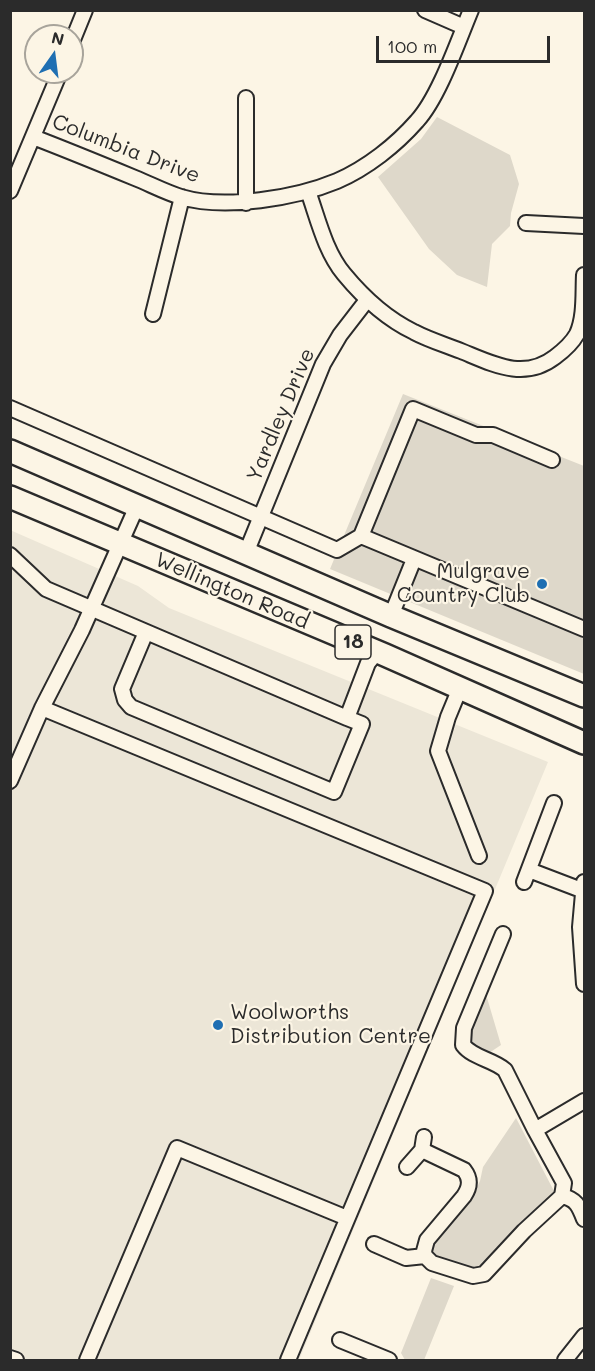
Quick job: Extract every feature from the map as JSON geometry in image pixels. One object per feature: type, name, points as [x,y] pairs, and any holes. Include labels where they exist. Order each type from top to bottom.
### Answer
[{"type":"highway","name":"Wellington Road","points":[[10,451],[391,616],[585,696]]},
{"type":"highway","name":"Wellington Road","points":[[10,497],[377,652],[585,743]]},
{"type":"street","points":[[79,24],[85,10]]},
{"type":"street","points":[[425,10],[464,27]]},
{"type":"street","name":"Columbia Drive","points":[[33,136],[182,197],[215,202],[246,203],[308,191],[338,180],[361,168],[383,153],[418,120],[431,100],[471,10]]},
{"type":"street","points":[[10,191],[55,84]]},
{"type":"street","points":[[246,98],[246,203]]},
{"type":"street","points":[[308,191],[329,252],[367,300],[412,332],[492,364],[515,370],[534,369],[563,351],[576,335],[582,319],[585,275]]},
{"type":"street","points":[[153,314],[182,197]]},
{"type":"street","points":[[526,223],[585,226]]},
{"type":"street","name":"Yardley Drive","points":[[246,553],[323,364],[340,335],[367,300]]},
{"type":"street","points":[[10,408],[337,549],[361,536],[413,409],[476,435],[493,435],[552,460]]},
{"type":"street","points":[[10,781],[42,708],[82,630],[137,506]]},
{"type":"street","points":[[361,536],[585,629]]},
{"type":"street","points":[[10,555],[46,589],[362,724],[334,792],[131,707],[125,700],[122,689],[146,632]]},
{"type":"street","points":[[391,616],[414,559]]},
{"type":"street","points":[[347,718],[368,663],[377,652]]},
{"type":"street","points":[[460,688],[438,751],[479,856]]},
{"type":"street","points":[[42,708],[485,891],[288,1360]]},
{"type":"street","points":[[554,804],[526,876],[584,888],[580,927],[585,984]]},
{"type":"street","points":[[407,1167],[423,1144],[464,1170],[468,1175],[469,1186],[464,1196],[427,1240],[424,1251],[425,1256],[432,1263],[473,1276],[484,1274],[524,1231],[562,1196],[564,1183],[505,1070],[497,1063],[474,1054],[463,1045],[464,1028],[503,934]]},
{"type":"street","points":[[536,1130],[585,1101]]},
{"type":"street","points":[[87,1360],[177,1148],[347,1218]]},
{"type":"street","points":[[562,1196],[571,1198],[579,1205],[585,1219]]},
{"type":"street","points":[[374,1244],[406,1258],[425,1256]]},
{"type":"street","points":[[565,1360],[585,1336]]},
{"type":"street","points":[[340,1340],[389,1360]]},
{"type":"street","points":[[576,1360],[585,1349]]},
{"type":"street","points":[[10,1358],[16,1360]]},
{"type":"shaded area","points":[[437,117],[510,155],[519,184],[510,226],[492,244],[487,287],[457,275],[429,249],[378,177],[421,139]]},
{"type":"shaded area","points":[[403,394],[584,466],[584,674],[330,569]]},
{"type":"shaded area","points":[[10,530],[138,586],[169,608],[548,762],[299,1360],[11,1360]]},
{"type":"shaded area","points":[[485,991],[501,1045],[489,1053],[473,1048],[466,1038]]},
{"type":"shaded area","points":[[516,1118],[555,1193],[509,1235],[480,1270],[458,1266],[443,1260],[427,1247],[434,1233],[469,1203],[480,1181],[483,1167]]},
{"type":"shaded area","points":[[431,1278],[454,1286],[424,1360],[405,1360],[401,1353]]},
{"type":"place","name":"Mulgrave Country Club","points":[[542,584]]},
{"type":"place","name":"Woolworths Distribution Centre","points":[[218,1025]]}]
